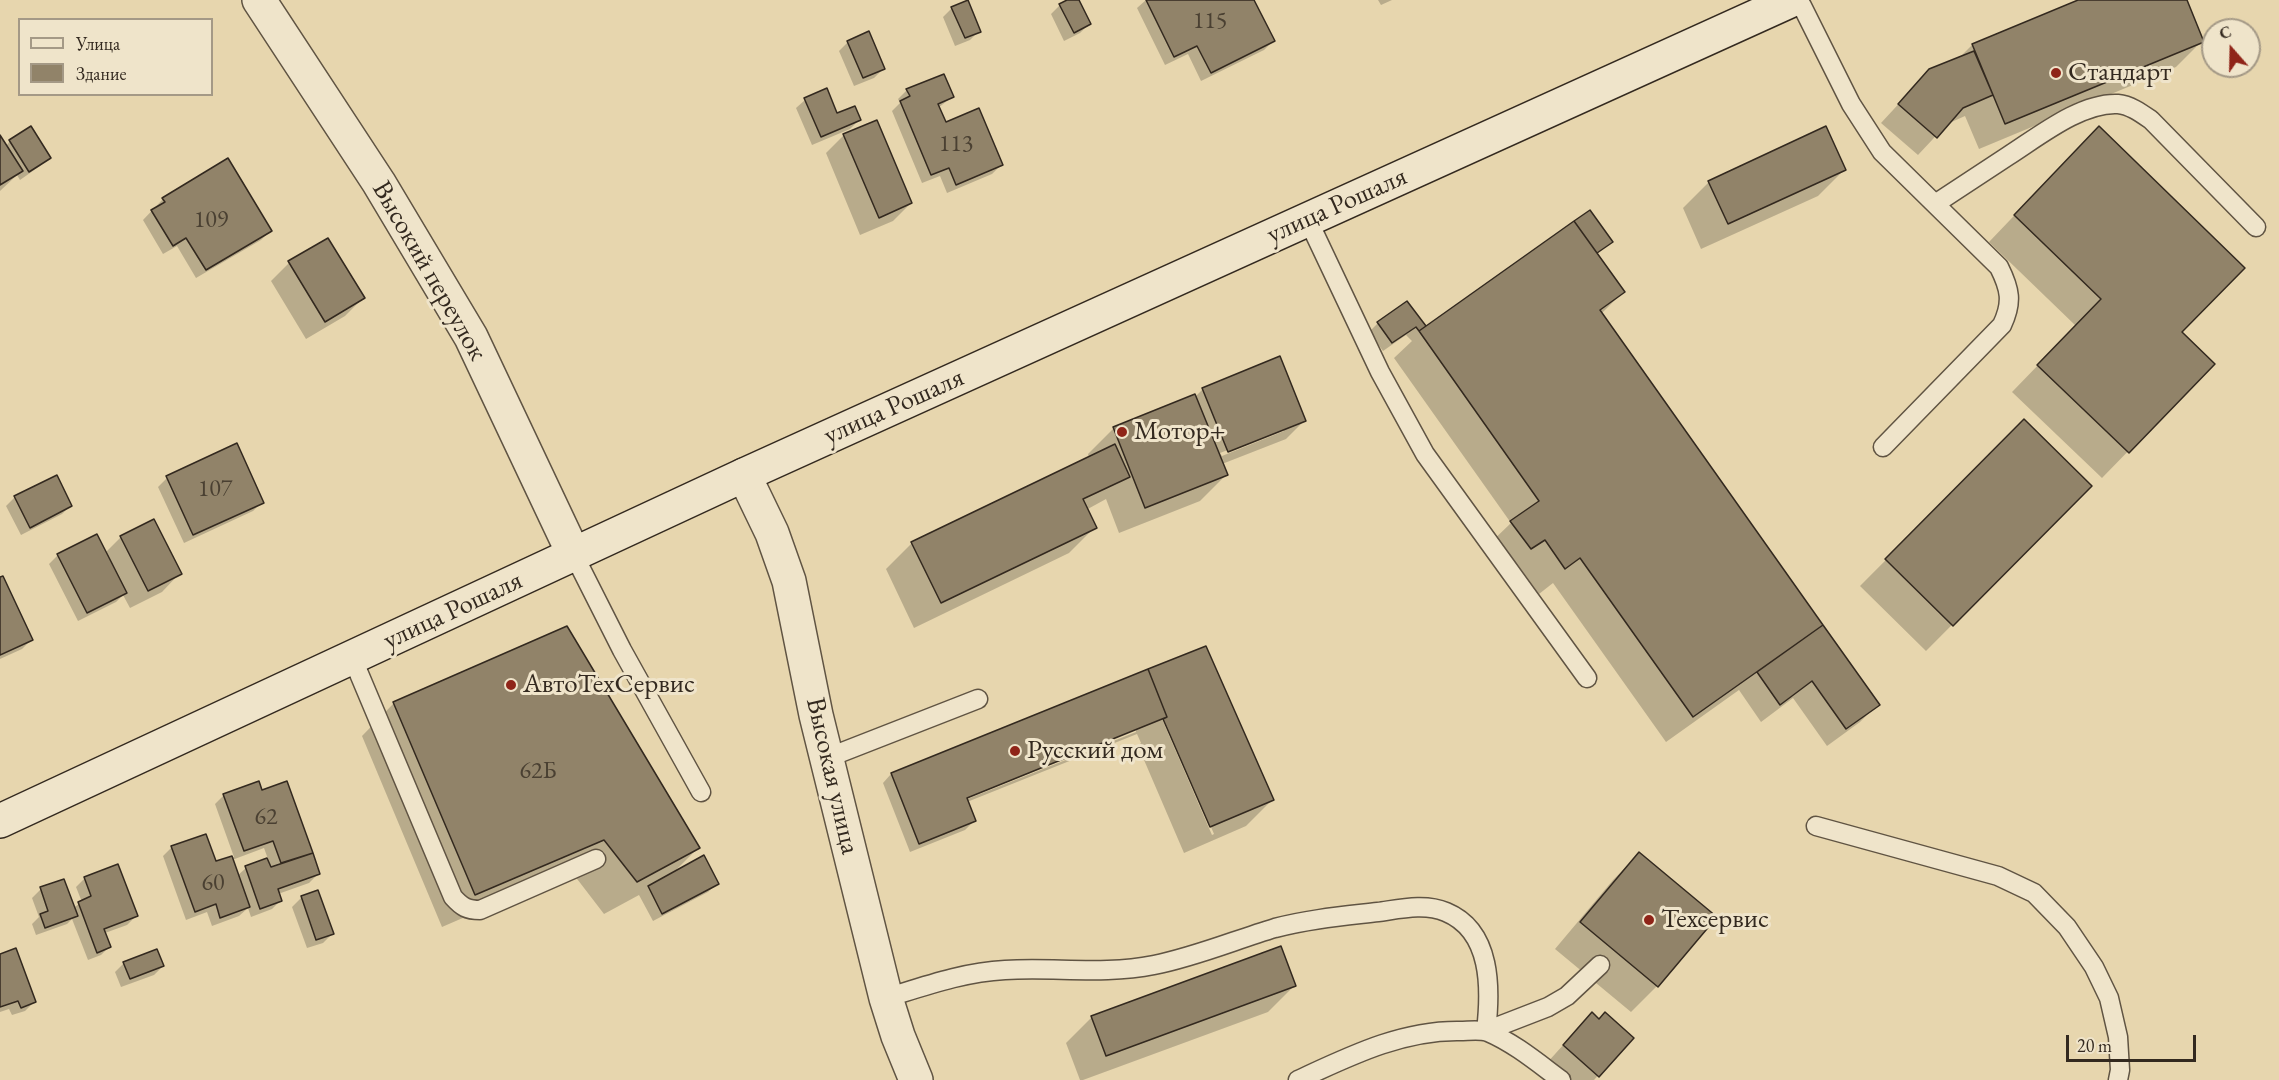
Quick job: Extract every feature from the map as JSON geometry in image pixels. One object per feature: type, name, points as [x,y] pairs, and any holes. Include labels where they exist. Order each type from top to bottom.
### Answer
[{"type":"main road","name":"Высокий переулок","points":[[259,0],[379,183],[471,337],[573,555]]},
{"type":"main road","name":"улица Рошаля","points":[[0,821],[744,474],[1792,0]]},
{"type":"main road","name":"Высокая улица","points":[[744,474],[772,533],[789,581],[827,758],[886,998],[916,1080]]},
{"type":"lane","points":[[1799,0],[1864,128],[1882,152],[1999,267],[2007,284],[2010,308],[2002,325],[1883,447]]},
{"type":"lane","points":[[1935,204],[2071,117],[2100,105],[2120,104],[2136,110],[2151,120],[2256,227]]},
{"type":"lane","points":[[1308,220],[1380,372],[1425,454],[1587,678]]},
{"type":"lane","points":[[573,555],[622,650],[701,792]]},
{"type":"lane","points":[[352,657],[453,897],[461,906],[469,910],[480,909],[596,859]]},
{"type":"lane","points":[[827,758],[978,699]]},
{"type":"lane","points":[[1816,826],[1998,876],[2034,893],[2067,927],[2094,967],[2109,998],[2118,1037],[2120,1070],[2118,1080]]},
{"type":"lane","points":[[886,998],[962,975],[994,971],[1123,971],[1157,965],[1278,927],[1320,919],[1420,907],[1445,912],[1466,925],[1479,944],[1487,971],[1490,999],[1486,1031]]},
{"type":"lane","points":[[1298,1080],[1397,1038],[1438,1030],[1486,1031],[1548,1007],[1567,996],[1600,965]]},
{"type":"lane","points":[[1486,1031],[1528,1056],[1561,1080]]},
{"type":"building","points":[[968,0],[981,32],[965,38],[951,7]]},
{"type":"building","points":[[1067,0],[1079,0],[1091,24],[1074,33],[1059,4]]},
{"type":"building","points":[[1146,0],[1254,0],[1275,41],[1211,73],[1197,46],[1174,57]]},
{"type":"building","name":"Стандарт","points":[[2078,0],[2187,0],[2201,35],[2201,43],[2005,124],[1972,44]]},
{"type":"building","points":[[869,31],[885,69],[863,78],[847,41]]},
{"type":"building","points":[[1974,51],[1993,95],[1963,108],[1937,138],[1898,104],[1929,69]]},
{"type":"building","points":[[944,74],[954,97],[938,104],[946,122],[979,108],[1003,165],[956,185],[949,168],[931,175],[900,101],[910,96],[906,89]]},
{"type":"building","points":[[827,88],[837,113],[855,106],[861,120],[821,137],[804,98]]},
{"type":"building","points":[[877,120],[912,203],[879,218],[843,134]]},
{"type":"building","points":[[31,126],[51,158],[29,172],[9,140]]},
{"type":"building","points":[[1826,126],[1846,170],[1728,224],[1708,181]]},
{"type":"building","points":[[2099,126],[2245,268],[2182,332],[2215,364],[2129,453],[2037,365],[2101,299],[2014,215]]},
{"type":"building","points":[[0,135],[23,171],[0,185]]},
{"type":"building","points":[[228,158],[272,231],[206,270],[186,238],[173,246],[151,210],[165,202],[162,198]]},
{"type":"building","points":[[1590,210],[1613,242],[1597,253],[1574,221]]},
{"type":"building","points":[[1574,221],[1625,292],[1600,310],[1823,625],[1693,717],[1580,558],[1565,569],[1545,540],[1531,549],[1510,521],[1539,501],[1419,331]]},
{"type":"building","points":[[328,238],[365,298],[325,322],[288,261]]},
{"type":"building","points":[[1407,301],[1426,326],[1419,331],[1416,327],[1392,343],[1377,322]]},
{"type":"building","points":[[1280,356],[1306,421],[1228,452],[1202,388]]},
{"type":"building","points":[[1195,394],[1228,475],[1145,508],[1113,427]]},
{"type":"building","points":[[2024,419],[2092,486],[1953,626],[1885,559]]},
{"type":"building","points":[[237,443],[264,503],[193,535],[166,476]]},
{"type":"building","points":[[1115,444],[1130,477],[1083,499],[1097,528],[941,603],[911,542]]},
{"type":"building","points":[[57,475],[72,506],[30,528],[14,496]]},
{"type":"building","points":[[154,519],[182,574],[148,591],[120,536]]},
{"type":"building","points":[[97,534],[127,593],[87,613],[57,554]]},
{"type":"building","points":[[3,576],[33,640],[0,655],[0,577]]},
{"type":"building","points":[[1823,625],[1880,705],[1846,729],[1812,681],[1780,705],[1757,672]]},
{"type":"building","points":[[567,626],[700,848],[637,882],[604,840],[475,895],[393,702]]},
{"type":"building","points":[[1206,646],[1274,800],[1210,827],[1163,719],[1167,717],[1148,669]]},
{"type":"building","name":"Русский дом","points":[[1148,669],[1167,717],[967,798],[976,821],[919,844],[891,773]]},
{"type":"building","points":[[259,781],[262,790],[287,781],[313,853],[281,863],[273,841],[244,851],[223,794]]},
{"type":"building","points":[[206,834],[216,861],[232,856],[250,907],[220,918],[216,904],[195,912],[171,846]]},
{"type":"building","name":"Техсервис","points":[[1639,852],[1717,917],[1658,987],[1580,922]]},
{"type":"building","points":[[313,853],[320,874],[278,889],[282,901],[260,909],[245,866],[267,858],[271,867]]},
{"type":"building","points":[[704,855],[719,884],[662,914],[648,886]]},
{"type":"building","points":[[118,864],[138,916],[104,929],[111,947],[97,953],[78,902],[91,896],[84,877]]},
{"type":"building","points":[[64,879],[78,916],[45,928],[40,914],[48,911],[40,887]]},
{"type":"building","points":[[318,890],[334,934],[316,940],[301,896]]},
{"type":"building","points":[[1281,946],[1296,986],[1106,1056],[1091,1016]]},
{"type":"building","points":[[16,948],[36,1002],[21,1008],[18,1001],[0,1007],[0,954]]},
{"type":"building","points":[[157,949],[164,966],[130,979],[123,962]]},
{"type":"building","points":[[1592,1012],[1599,1019],[1605,1012],[1634,1038],[1599,1077],[1563,1045]]},
{"type":"place","name":"Стандарт","points":[[2056,73]]},
{"type":"place","name":"Мотор+","points":[[1122,432]]},
{"type":"place","name":"АвтоТехСервис","points":[[511,685]]},
{"type":"place","name":"Русский дом","points":[[1015,751]]},
{"type":"place","name":"Техсервис","points":[[1649,920]]}]
